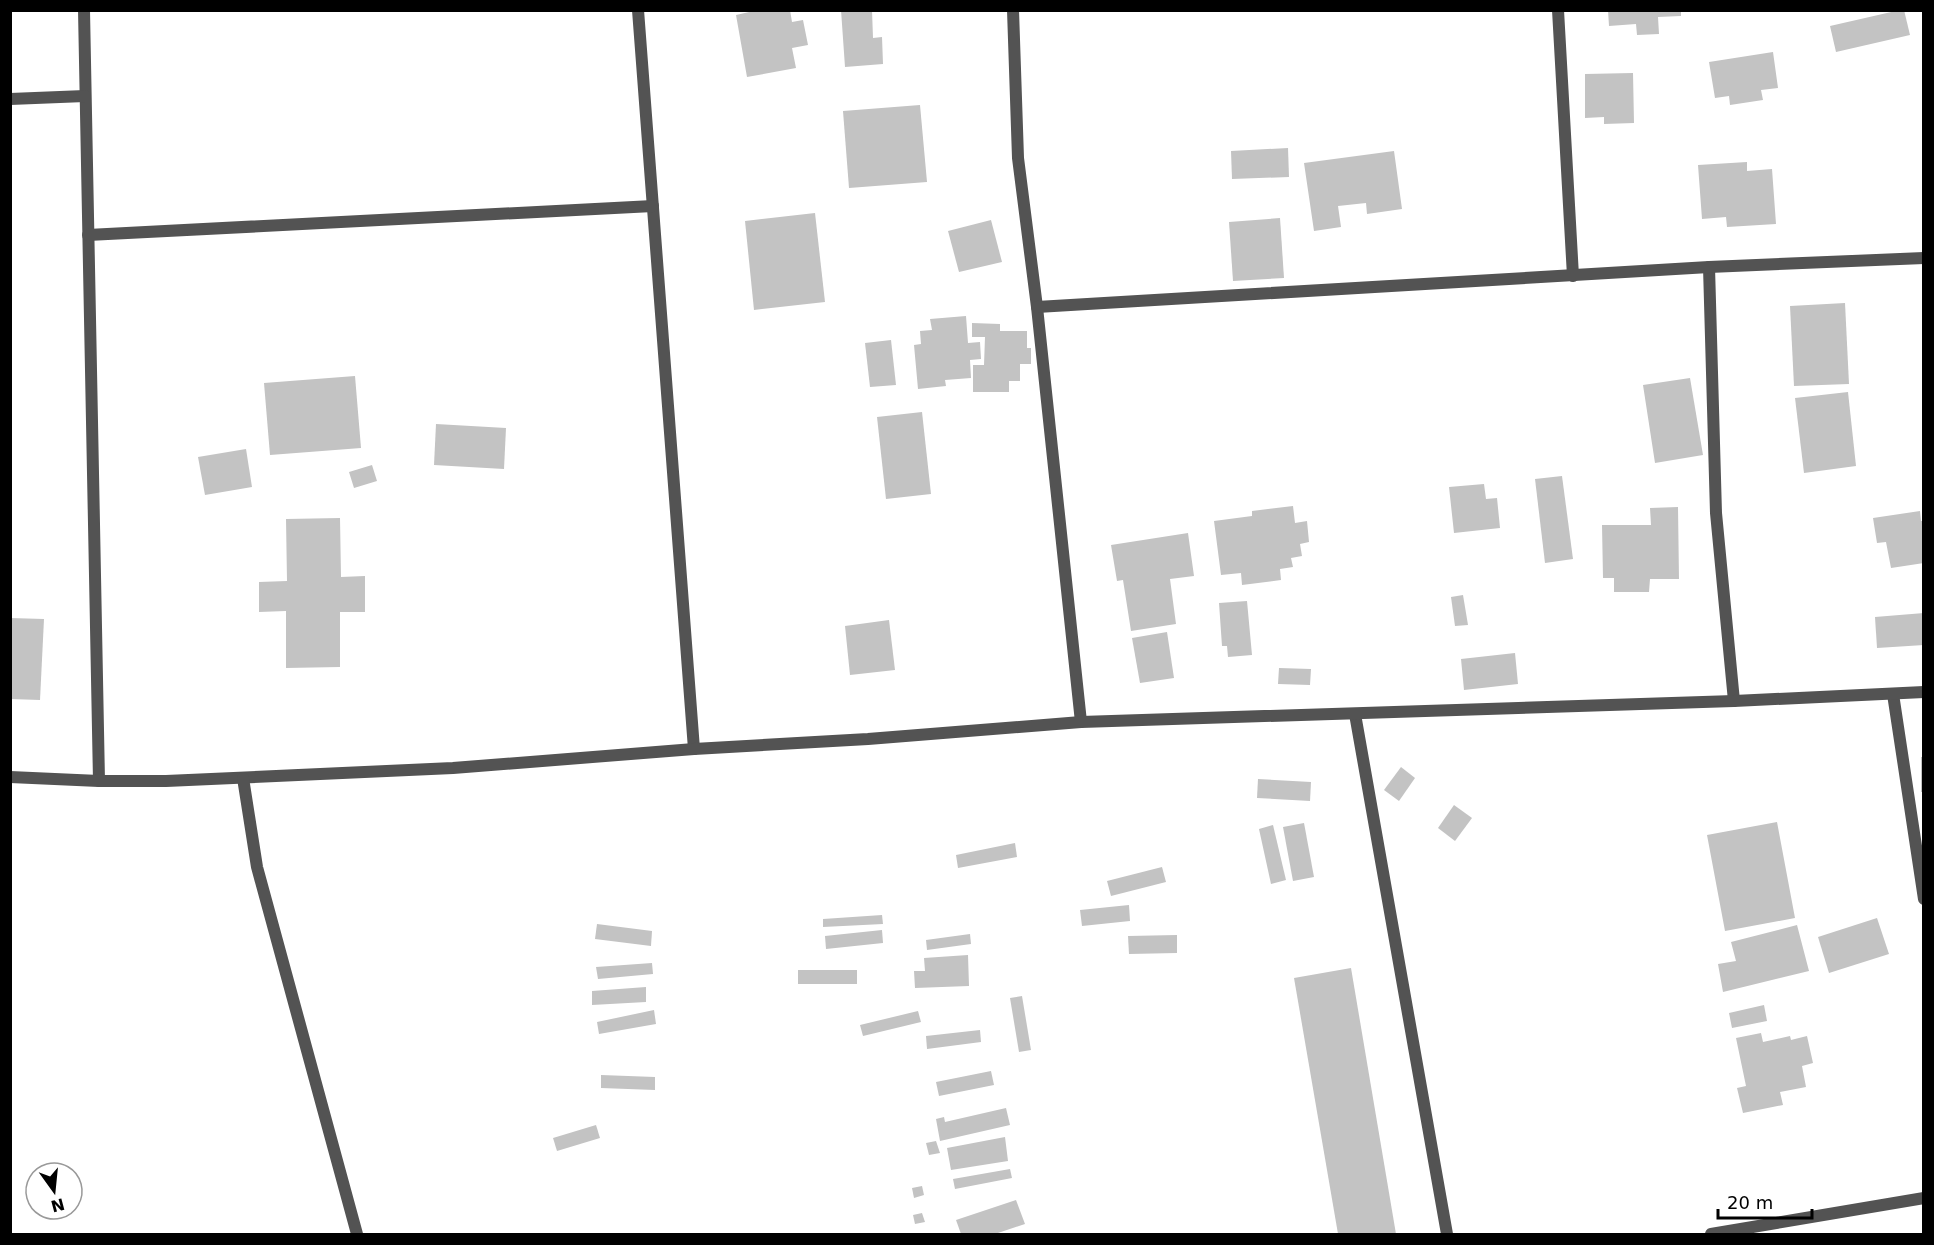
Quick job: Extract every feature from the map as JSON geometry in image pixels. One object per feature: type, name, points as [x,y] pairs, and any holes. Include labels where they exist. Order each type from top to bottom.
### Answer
[{"type":"street","points":[[84,10],[99,781]]},
{"type":"street","points":[[638,10],[694,749]]},
{"type":"street","points":[[1013,10],[1018,158],[1037,307],[1081,722]]},
{"type":"street","points":[[1558,10],[1573,276]]},
{"type":"street","points":[[10,99],[86,96]]},
{"type":"street","points":[[88,235],[652,206]]},
{"type":"street","points":[[1037,307],[1709,267],[1923,258]]},
{"type":"street","points":[[1709,267],[1716,513],[1734,701]]},
{"type":"street","points":[[10,777],[99,781],[243,778],[453,768],[1081,722],[1734,701],[1923,692]]},
{"type":"street","points":[[1893,694],[1923,899]]},
{"type":"street","points":[[1355,714],[1447,1234]]},
{"type":"street","points":[[243,778],[257,867],[357,1234]]},
{"type":"street","points":[[1711,1234],[1923,1198]]},
{"type":"building","points":[[758,10],[790,10],[792,22],[803,20],[808,45],[792,48],[796,68],[747,77],[736,15]]},
{"type":"building","points":[[841,10],[872,10],[873,38],[882,37],[883,64],[845,67]]},
{"type":"building","points":[[1608,10],[1681,10],[1681,16],[1658,17],[1659,34],[1637,35],[1636,24],[1609,26]]},
{"type":"building","points":[[1904,10],[1910,35],[1836,52],[1830,26]]},
{"type":"building","points":[[1773,52],[1778,88],[1761,90],[1763,100],[1730,105],[1729,96],[1715,98],[1709,62]]},
{"type":"building","points":[[1633,73],[1634,123],[1604,124],[1604,117],[1585,118],[1585,74]]},
{"type":"building","points":[[920,105],[927,182],[849,188],[843,111]]},
{"type":"building","points":[[1288,148],[1289,177],[1232,179],[1231,151]]},
{"type":"building","points":[[1394,151],[1402,209],[1367,214],[1366,203],[1338,206],[1341,227],[1314,231],[1304,163]]},
{"type":"building","points":[[1747,162],[1747,171],[1772,169],[1776,224],[1727,227],[1726,217],[1702,219],[1698,165]]},
{"type":"building","points":[[815,213],[825,302],[754,310],[745,221]]},
{"type":"building","points":[[1280,218],[1284,278],[1233,281],[1229,222]]},
{"type":"building","points":[[991,220],[1002,262],[959,272],[948,231]]},
{"type":"building","points":[[1845,303],[1849,384],[1794,386],[1790,306]]},
{"type":"building","points":[[966,316],[968,343],[980,342],[981,359],[970,360],[971,378],[945,380],[946,386],[918,389],[914,345],[921,344],[920,331],[932,330],[930,319]]},
{"type":"building","points":[[972,323],[1000,324],[1000,331],[1027,331],[1027,348],[1031,348],[1031,364],[1020,364],[1020,381],[1009,381],[1009,392],[973,392],[973,365],[984,365],[985,337],[972,337]]},
{"type":"building","points":[[891,340],[896,385],[870,387],[865,343]]},
{"type":"building","points":[[355,376],[361,448],[270,455],[264,383]]},
{"type":"building","points":[[1690,378],[1703,455],[1655,463],[1643,385]]},
{"type":"building","points":[[1848,392],[1856,466],[1804,473],[1795,398]]},
{"type":"building","points":[[922,412],[931,494],[886,499],[877,417]]},
{"type":"building","points":[[436,424],[506,428],[504,469],[434,465]]},
{"type":"building","points":[[246,449],[252,487],[205,495],[198,457]]},
{"type":"building","points":[[372,465],[377,481],[354,488],[349,472]]},
{"type":"building","points":[[1562,476],[1573,559],[1545,563],[1535,479]]},
{"type":"building","points":[[1484,484],[1486,499],[1497,498],[1500,528],[1454,533],[1449,487]]},
{"type":"building","points":[[1293,506],[1295,523],[1307,521],[1309,542],[1300,544],[1302,556],[1291,558],[1293,567],[1280,569],[1281,580],[1242,585],[1241,573],[1221,575],[1214,521],[1252,516],[1252,511]]},
{"type":"building","points":[[1678,507],[1679,579],[1650,579],[1649,592],[1614,592],[1614,578],[1603,578],[1602,525],[1651,525],[1650,508]]},
{"type":"building","points":[[1920,511],[1921,521],[1924,521],[1924,563],[1891,568],[1886,542],[1877,543],[1873,518]]},
{"type":"building","points":[[340,518],[341,577],[365,576],[365,612],[340,612],[340,667],[286,668],[286,611],[259,612],[259,582],[287,581],[286,519]]},
{"type":"building","points":[[1188,533],[1194,576],[1170,579],[1176,624],[1131,631],[1123,580],[1117,581],[1111,545]]},
{"type":"building","points":[[1463,595],[1468,625],[1455,626],[1451,597]]},
{"type":"building","points":[[1247,601],[1252,655],[1228,657],[1227,646],[1222,646],[1219,603]]},
{"type":"building","points":[[1924,613],[1924,645],[1877,648],[1875,617]]},
{"type":"building","points":[[10,618],[44,619],[40,700],[10,699]]},
{"type":"building","points":[[889,620],[895,670],[850,675],[845,626]]},
{"type":"building","points":[[1167,632],[1174,678],[1140,683],[1132,638]]},
{"type":"building","points":[[1515,653],[1518,684],[1464,690],[1461,659]]},
{"type":"building","points":[[1279,668],[1311,669],[1310,685],[1278,684]]},
{"type":"building","points":[[1921,757],[1924,757],[1924,792],[1921,792]]},
{"type":"building","points":[[1401,767],[1415,778],[1399,801],[1384,790]]},
{"type":"building","points":[[1258,779],[1311,782],[1310,801],[1257,798]]},
{"type":"building","points":[[1454,805],[1472,818],[1455,841],[1438,828]]},
{"type":"building","points":[[1777,822],[1795,918],[1725,931],[1707,835]]},
{"type":"building","points":[[1304,823],[1314,877],[1293,881],[1283,827]]},
{"type":"building","points":[[1273,825],[1286,880],[1271,884],[1259,829]]},
{"type":"building","points":[[1015,843],[1017,857],[958,868],[956,855]]},
{"type":"building","points":[[1162,867],[1166,882],[1111,896],[1107,881]]},
{"type":"building","points":[[1129,905],[1130,921],[1082,926],[1080,910]]},
{"type":"building","points":[[882,915],[883,924],[823,927],[823,919]]},
{"type":"building","points":[[1877,918],[1889,954],[1829,973],[1818,937]]},
{"type":"building","points":[[597,924],[652,931],[651,946],[595,939]]},
{"type":"building","points":[[1797,925],[1809,971],[1723,992],[1718,964],[1736,961],[1731,942]]},
{"type":"building","points":[[882,930],[883,943],[826,949],[825,936]]},
{"type":"building","points":[[970,934],[971,944],[927,950],[926,940]]},
{"type":"building","points":[[1177,935],[1177,953],[1129,954],[1128,936]]},
{"type":"building","points":[[968,955],[969,986],[915,988],[914,971],[925,971],[924,958]]},
{"type":"building","points":[[652,963],[653,974],[598,979],[596,967]]},
{"type":"building","points":[[1351,968],[1396,1234],[1338,1234],[1294,978]]},
{"type":"building","points":[[798,970],[857,970],[857,984],[798,984]]},
{"type":"building","points":[[646,987],[646,1002],[592,1005],[592,991]]},
{"type":"building","points":[[1022,996],[1031,1050],[1019,1052],[1010,998]]},
{"type":"building","points":[[1764,1005],[1767,1021],[1732,1028],[1729,1013]]},
{"type":"building","points":[[654,1010],[656,1024],[599,1034],[597,1022]]},
{"type":"building","points":[[918,1011],[921,1022],[863,1036],[860,1025]]},
{"type":"building","points":[[980,1030],[981,1042],[927,1049],[926,1036]]},
{"type":"building","points":[[1761,1033],[1763,1042],[1790,1036],[1791,1040],[1807,1036],[1813,1063],[1802,1066],[1806,1087],[1780,1092],[1783,1105],[1743,1113],[1737,1088],[1746,1086],[1736,1038]]},
{"type":"building","points":[[991,1071],[994,1085],[939,1096],[936,1082]]},
{"type":"building","points":[[601,1075],[655,1077],[655,1090],[601,1088]]},
{"type":"building","points":[[1006,1108],[1010,1125],[940,1141],[936,1119],[944,1117],[945,1122]]},
{"type":"building","points":[[596,1125],[600,1138],[557,1151],[553,1138]]},
{"type":"building","points":[[1005,1137],[1008,1161],[951,1170],[947,1148]]},
{"type":"building","points":[[936,1141],[940,1153],[929,1155],[926,1143]]},
{"type":"building","points":[[1010,1169],[1012,1178],[955,1189],[953,1179]]},
{"type":"building","points":[[922,1186],[924,1195],[914,1198],[912,1188]]},
{"type":"building","points":[[1016,1200],[1025,1224],[995,1234],[961,1234],[956,1220]]},
{"type":"building","points":[[922,1213],[925,1222],[915,1224],[913,1215]]}]
